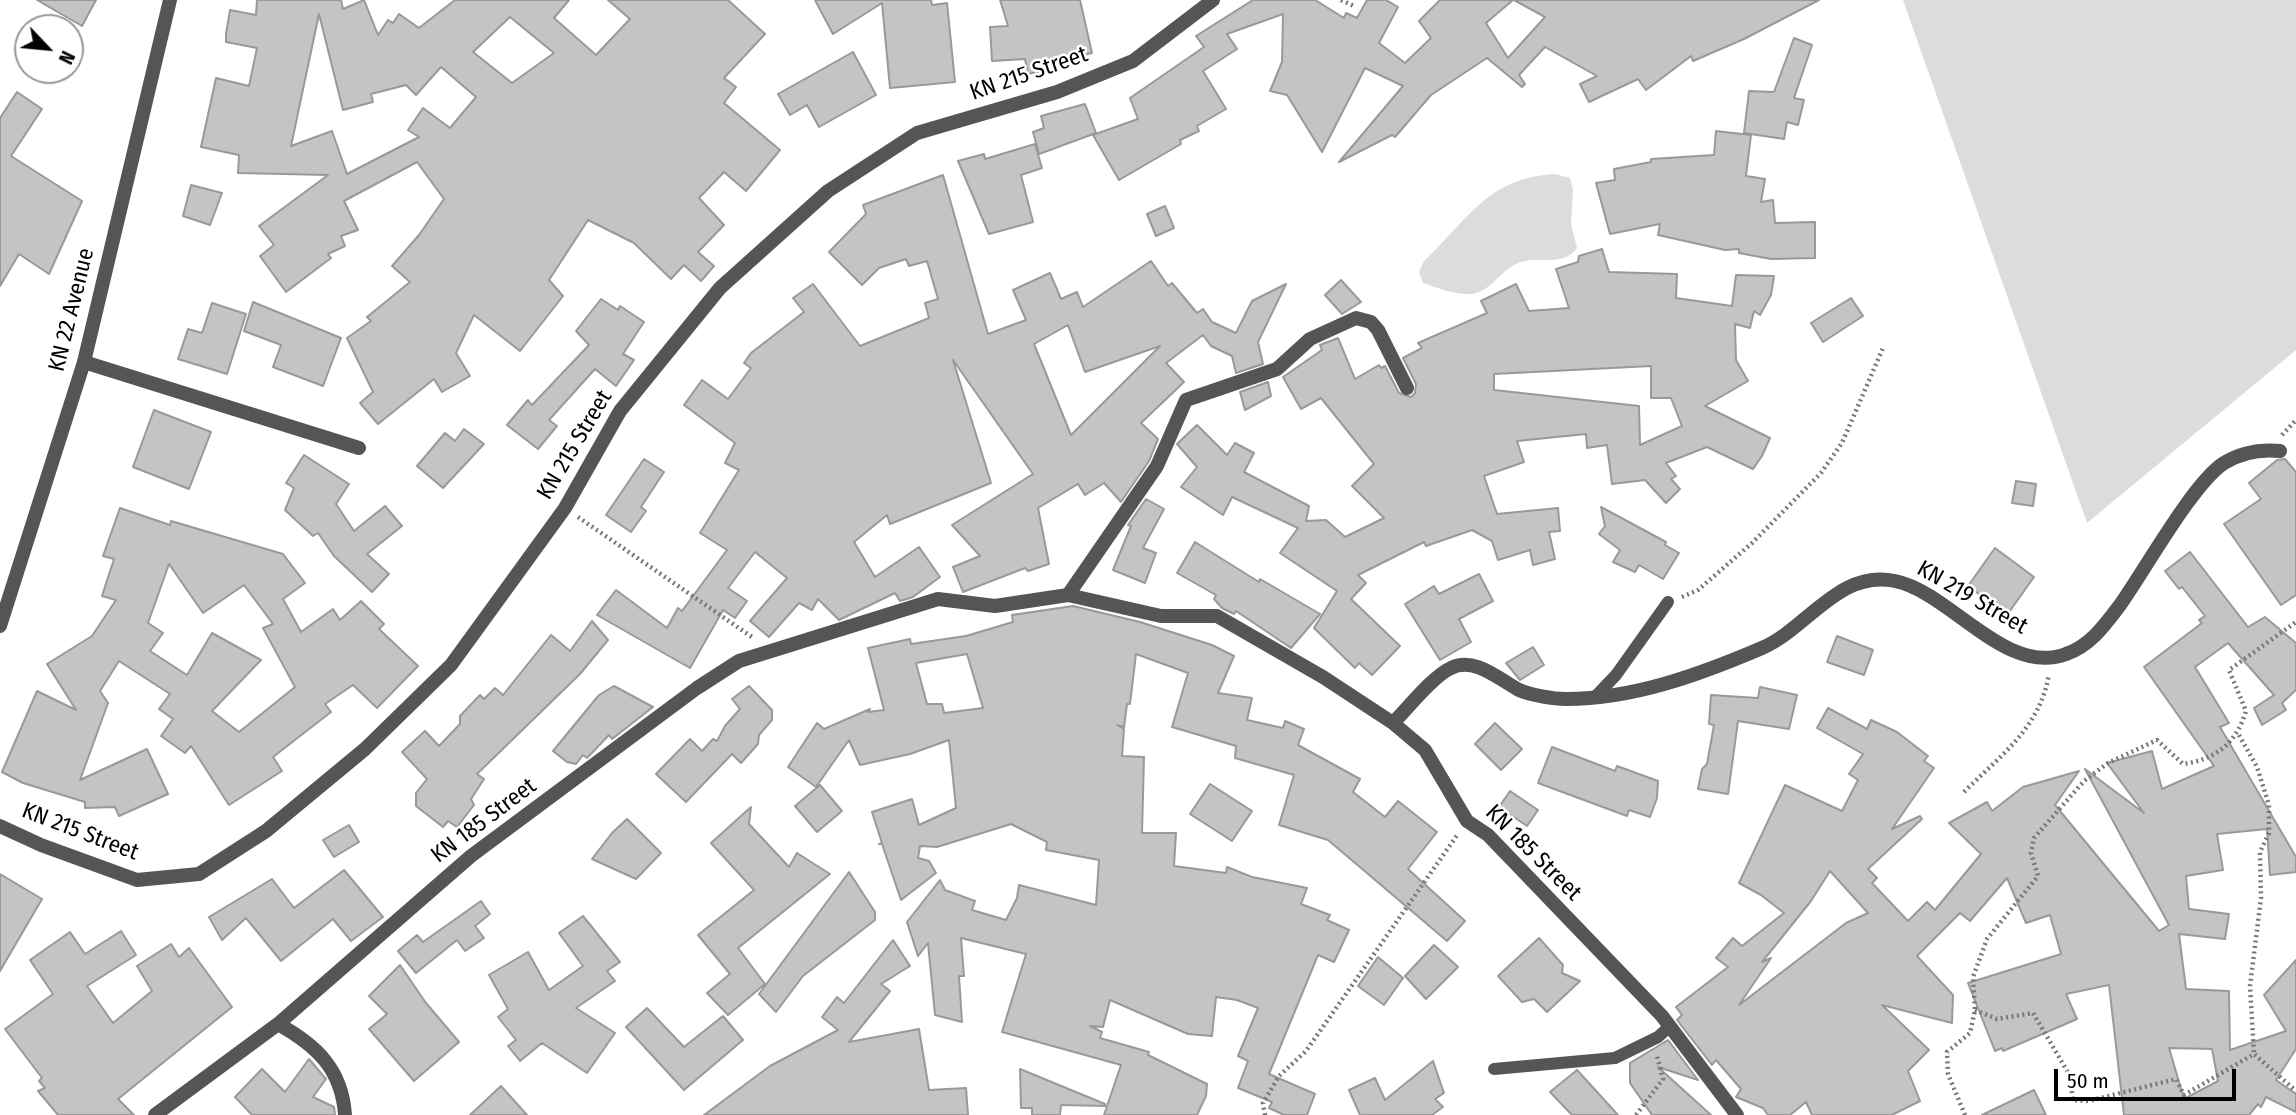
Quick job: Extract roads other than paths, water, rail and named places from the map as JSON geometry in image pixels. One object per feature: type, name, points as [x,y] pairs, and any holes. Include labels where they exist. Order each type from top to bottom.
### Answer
[{"type":"street","name":"KN 215 Street","points":[[0,826],[41,845],[137,880],[199,874],[286,814],[365,749],[451,665],[565,508],[620,411],[720,288],[828,191],[918,132],[1057,92],[1133,61],[1213,0]]},
{"type":"street","name":"KN 22 Avenue","points":[[0,626],[84,362],[167,1]]},
{"type":"street","points":[[1068,595],[1157,466],[1186,400],[1277,369],[1310,340],[1356,318],[1371,322],[1378,330],[1407,388]]},
{"type":"street","points":[[84,362],[359,447]]},
{"type":"street","name":"KN 219 Street","points":[[1392,723],[1451,667],[1470,666],[1487,670],[1522,691],[1565,699],[1596,696],[1696,675],[1783,639],[1820,606],[1850,586],[1874,579],[1912,585],[1995,640],[2025,654],[2051,660],[2079,649],[2097,633],[2137,582],[2190,500],[2222,464],[2245,452],[2280,451]]},
{"type":"street","name":"KN 185 Street","points":[[155,1115],[278,1024],[471,856],[696,688],[739,661],[938,599],[995,606],[1068,595],[1161,616],[1217,616],[1323,677],[1392,723],[1425,750],[1467,821],[1488,835],[1662,1016],[1737,1115]]},
{"type":"street","points":[[278,1024],[310,1041],[326,1062],[344,1102],[345,1115]]},
{"type":"lane","points":[[1596,696],[1616,675],[1668,602]]},
{"type":"lane","points":[[1494,1069],[1615,1058],[1648,1042],[1669,1027],[1662,1016]]}]
